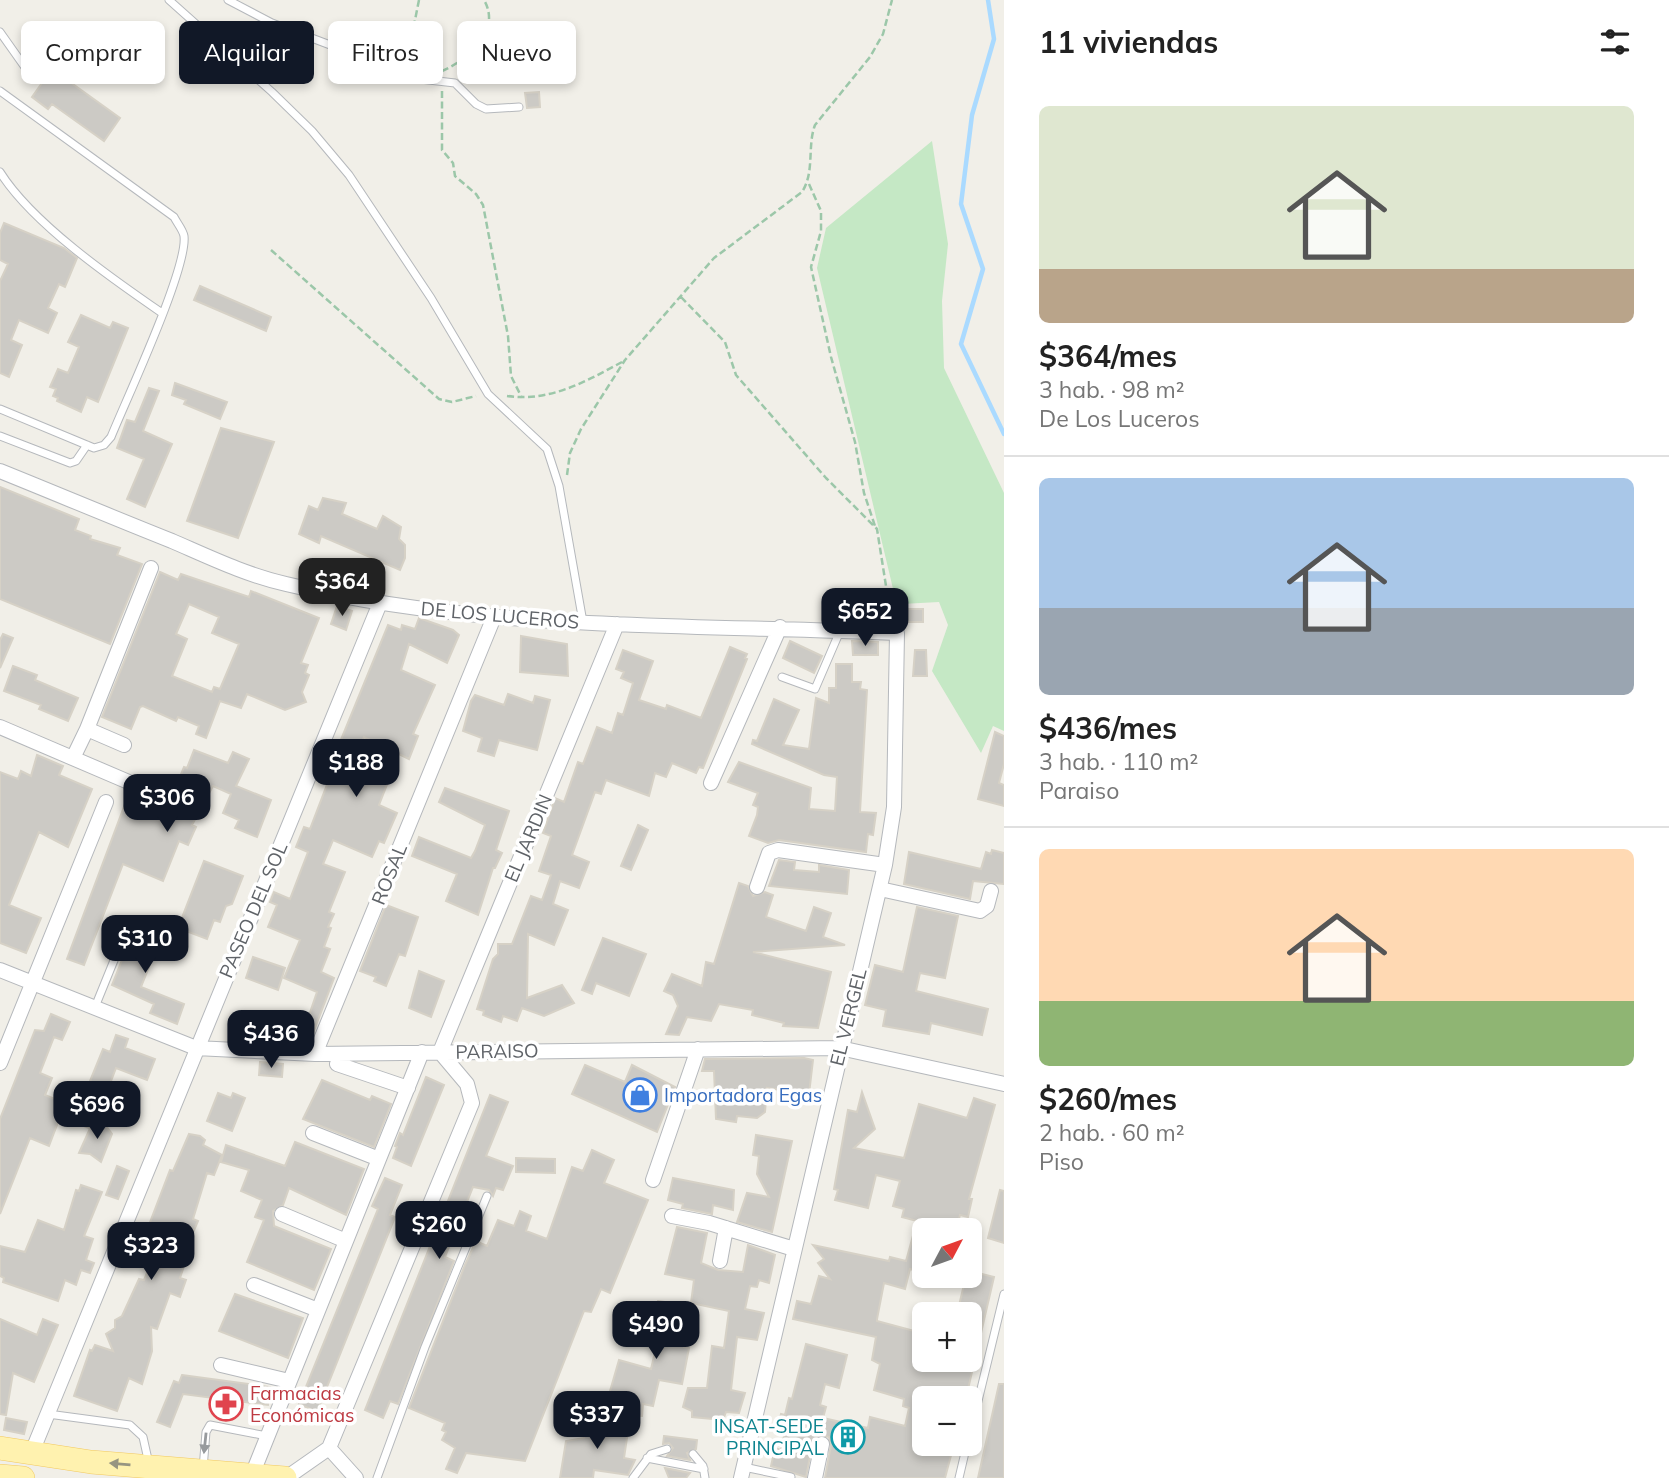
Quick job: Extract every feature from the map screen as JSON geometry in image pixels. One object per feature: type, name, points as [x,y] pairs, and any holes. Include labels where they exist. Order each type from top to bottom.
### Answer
[{"type":"main road","points":[[0,1447],[91,1462],[203,1475],[286,1478]]},
{"type":"main road","points":[[0,1476],[23,1478]]},
{"type":"street","name":"DE LOS LUCEROS","points":[[0,471],[236,568],[284,584],[380,603],[494,617],[617,624],[897,633]]},
{"type":"street","points":[[73,758],[151,568]]},
{"type":"street","name":"PASEO DEL SOL","points":[[32,1452],[195,1048],[380,603]]},
{"type":"street","name":"ROSAL","points":[[315,1054],[494,617]]},
{"type":"street","name":"EL JARDIN","points":[[440,1052],[617,624]]},
{"type":"street","points":[[711,783],[780,628]]},
{"type":"street","name":"EL VERGEL","points":[[742,1472],[885,865],[894,807],[897,633]]},
{"type":"street","points":[[0,727],[152,792]]},
{"type":"street","points":[[87,729],[124,745]]},
{"type":"street","points":[[0,1063],[106,802]]},
{"type":"street","points":[[757,887],[769,853],[778,850],[885,865]]},
{"type":"street","points":[[880,889],[980,911],[987,906],[991,891]]},
{"type":"street","name":"PARAISO","points":[[0,970],[195,1048],[315,1054],[840,1048],[1004,1084]]},
{"type":"street","points":[[653,1180],[698,1049]]},
{"type":"street","points":[[252,1475],[422,1052]]},
{"type":"street","points":[[286,1478],[328,1448],[472,1103],[467,1084],[440,1052]]},
{"type":"street","points":[[337,1064],[408,1088]]},
{"type":"street","points":[[313,1133],[379,1159]]},
{"type":"street","points":[[282,1213],[346,1241]]},
{"type":"street","points":[[672,1216],[726,1228],[794,1249]]},
{"type":"street","points":[[720,1261],[726,1228]]},
{"type":"street","points":[[254,1285],[318,1310]]},
{"type":"street","points":[[221,1365],[289,1381]]},
{"type":"street","points":[[815,1478],[822,1444]]},
{"type":"street","points":[[328,1448],[356,1478]]},
{"type":"lane","points":[[169,0],[312,131],[349,175],[488,394],[547,449],[559,486],[583,622]]},
{"type":"lane","points":[[228,0],[272,23],[328,44]]},
{"type":"lane","points":[[0,32],[21,62]]},
{"type":"lane","points":[[443,84],[454,83],[476,104],[486,109],[519,107]]},
{"type":"lane","points":[[0,91],[174,217],[184,234],[183,256],[162,313],[111,437],[104,445],[94,448],[0,409]]},
{"type":"lane","points":[[0,172],[29,210],[162,313]]},
{"type":"lane","points":[[0,436],[70,463],[76,461],[87,445]]},
{"type":"lane","points":[[782,677],[815,689],[840,630]]},
{"type":"lane","points":[[95,1008],[130,921]]},
{"type":"lane","points":[[377,1478],[425,1347],[487,1196]]},
{"type":"lane","points":[[982,1386],[1004,1294]]},
{"type":"lane","points":[[48,1415],[119,1423],[137,1429],[143,1437],[150,1467]]},
{"type":"lane","points":[[203,1475],[206,1432],[210,1425],[267,1436]]},
{"type":"lane","points":[[633,1478],[656,1451],[667,1449]]},
{"type":"lane","points":[[693,1454],[704,1474]]},
{"type":"lane","points":[[958,1478],[964,1456]]},
{"type":"lane","points":[[648,1458],[704,1474]]},
{"type":"lane","points":[[742,1472],[791,1477]]},
{"type":"path","points":[[415,21],[419,0]]},
{"type":"path","points":[[443,71],[482,41],[489,16],[484,0]]},
{"type":"path","points":[[892,0],[883,34],[870,57],[815,125],[811,136],[808,183],[821,211],[821,231],[811,267],[831,357],[855,442],[864,493],[877,529],[886,586],[898,616],[897,633]]},
{"type":"path","points":[[443,84],[442,150],[453,163],[455,176],[477,194],[483,205],[508,336],[514,387],[522,398]]},
{"type":"path","points":[[559,486],[567,476],[570,453],[581,429],[625,360],[715,258],[795,198],[808,183]]},
{"type":"path","points":[[271,250],[439,399],[452,402],[488,394],[542,398],[566,390],[625,360]]},
{"type":"path","points":[[681,297],[725,342],[736,375],[826,478],[877,529]]},
{"type":"path","points":[[509,396],[514,387]]},
{"type":"green space","points":[[932,141],[948,244],[942,301],[944,368],[1004,493],[1004,731],[993,726],[981,753],[932,671],[948,625],[939,602],[902,604],[894,593],[817,268],[826,228]]},
{"type":"building","points":[[41,84],[73,84],[120,118],[104,141],[52,104],[48,109],[32,97]]},
{"type":"building","points":[[539,92],[540,107],[527,108],[525,93]]},
{"type":"building","points":[[4,223],[64,248],[77,258],[65,287],[59,284],[48,308],[57,313],[48,333],[19,320],[11,340],[22,345],[9,377],[0,373],[0,281],[8,264],[0,260],[0,233]]},
{"type":"building","points":[[200,286],[271,317],[266,331],[194,300]]},
{"type":"building","points":[[81,315],[110,328],[113,322],[128,328],[98,402],[87,397],[81,412],[57,401],[58,398],[53,396],[56,389],[50,387],[58,369],[68,373],[79,347],[68,342]]},
{"type":"building","points":[[175,383],[227,402],[220,419],[184,404],[186,400],[172,395]]},
{"type":"building","points":[[149,388],[159,391],[143,431],[172,444],[145,507],[127,499],[144,459],[117,448],[127,420],[135,422]]},
{"type":"building","points":[[221,428],[274,442],[238,538],[187,521]]},
{"type":"building","points":[[0,487],[79,519],[75,530],[91,536],[90,539],[120,548],[117,555],[142,564],[110,644],[0,599]]},
{"type":"building","points":[[323,498],[346,503],[342,514],[377,529],[383,516],[401,527],[399,539],[405,545],[405,558],[400,570],[321,536],[319,543],[299,534],[309,506],[318,510]]},
{"type":"building","points":[[160,572],[178,580],[181,574],[249,597],[251,591],[319,618],[301,663],[308,665],[305,673],[309,675],[302,692],[306,702],[285,710],[247,694],[241,708],[220,701],[206,738],[196,734],[199,726],[178,717],[176,721],[143,706],[140,707],[131,729],[102,717]],"holes":[[[189,604],[219,617],[212,633],[239,644],[220,689],[214,687],[212,692],[172,676],[187,639],[176,634]]]},
{"type":"building","points":[[337,606],[352,611],[346,630],[331,624]]},
{"type":"building","points":[[907,609],[923,609],[923,622],[908,622]]},
{"type":"building","points":[[419,618],[453,630],[459,635],[447,663],[409,644],[401,670],[435,685],[413,734],[418,736],[409,759],[364,737],[352,764],[388,782],[379,805],[397,813],[384,843],[379,841],[372,857],[333,840],[323,864],[345,872],[329,912],[334,914],[324,947],[330,949],[321,972],[334,978],[312,1036],[303,1033],[317,992],[284,978],[300,940],[268,927],[277,905],[270,902],[274,892],[290,899],[308,852],[296,847],[304,827],[310,829],[341,748],[338,747],[388,625],[401,630],[402,625],[415,629]]},
{"type":"building","points":[[3,634],[13,638],[0,668],[0,640]]},
{"type":"building","points":[[521,636],[567,644],[568,676],[520,672]]},
{"type":"building","points":[[790,641],[822,656],[814,673],[783,658]]},
{"type":"building","points":[[852,641],[878,642],[878,655],[853,655]]},
{"type":"building","points":[[730,647],[747,654],[747,659],[703,768],[699,767],[696,773],[672,763],[666,777],[655,773],[649,796],[606,780],[601,794],[595,792],[572,855],[589,862],[579,888],[560,881],[553,904],[568,910],[554,945],[528,934],[527,998],[562,985],[574,1003],[544,1016],[522,1008],[517,1021],[503,1016],[501,1022],[483,1015],[484,1011],[477,1009],[493,959],[498,954],[498,944],[512,944],[531,896],[542,900],[551,875],[539,871],[551,836],[543,833],[555,798],[564,802],[578,762],[583,764],[597,727],[612,733],[618,713],[623,715],[633,683],[621,678],[624,672],[616,669],[623,650],[653,661],[639,700],[666,709],[667,705],[701,718]]},
{"type":"building","points":[[915,650],[926,650],[927,676],[913,676]]},
{"type":"building","points":[[836,664],[852,664],[852,682],[861,682],[860,689],[867,690],[860,812],[876,813],[873,835],[868,834],[866,852],[779,840],[768,843],[749,836],[757,815],[758,807],[753,805],[758,793],[728,782],[739,762],[811,788],[809,809],[835,811],[837,777],[824,775],[752,744],[753,740],[757,741],[774,699],[799,710],[783,745],[809,749],[816,698],[829,703],[829,688],[836,688]]},
{"type":"building","points":[[13,666],[37,675],[35,680],[78,698],[68,721],[39,709],[41,705],[4,691]]},
{"type":"building","points":[[508,694],[533,703],[535,696],[550,700],[537,750],[499,740],[494,756],[478,751],[482,738],[463,731],[471,701],[475,695],[504,705]]},
{"type":"building","points":[[995,732],[1004,736],[1004,764],[999,783],[1004,785],[1004,806],[978,799]]},
{"type":"building","points":[[194,750],[228,763],[233,752],[249,759],[236,786],[271,800],[257,837],[235,828],[239,820],[223,813],[231,794],[213,786],[192,825],[196,827],[188,845],[179,841],[163,881],[123,864],[84,965],[67,959],[125,804],[163,818]]},
{"type":"building","points":[[37,755],[63,766],[59,775],[92,789],[68,847],[39,832],[9,905],[41,918],[26,953],[0,943],[0,772],[18,779],[21,771],[31,776]]},
{"type":"building","points":[[445,788],[509,811],[496,850],[502,853],[493,868],[478,915],[446,901],[457,874],[412,856],[419,837],[471,858],[475,851],[485,825],[439,802]]},
{"type":"building","points":[[638,825],[648,830],[631,870],[621,866]]},
{"type":"building","points":[[992,850],[1004,853],[1004,884],[973,881],[970,899],[904,884],[909,852],[981,869],[986,852],[991,854]]},
{"type":"building","points":[[779,860],[795,862],[794,870],[819,872],[819,865],[849,870],[847,894],[769,886]]},
{"type":"building","points":[[204,861],[243,876],[232,904],[226,906],[220,922],[214,920],[207,939],[178,928]]},
{"type":"building","points":[[739,883],[748,886],[753,896],[765,892],[773,895],[766,917],[806,931],[814,907],[831,913],[823,937],[845,945],[753,952],[831,972],[818,1028],[783,1026],[784,1023],[752,1015],[753,1010],[719,1004],[711,1021],[687,1017],[679,1035],[666,1034],[678,1006],[673,995],[664,991],[672,974],[702,986],[706,962],[714,964]]},
{"type":"building","points":[[386,905],[418,917],[405,956],[399,954],[386,986],[374,981],[376,977],[360,971]]},
{"type":"building","points":[[917,907],[958,916],[945,978],[920,973],[916,991],[988,1009],[982,1035],[931,1023],[929,1034],[883,1026],[886,1010],[865,1005],[875,965],[903,972]]},
{"type":"building","points":[[139,928],[161,937],[141,987],[184,1004],[177,1024],[150,1013],[154,1004],[112,985],[134,930],[137,932]]},
{"type":"building","points":[[603,938],[646,954],[629,996],[596,983],[592,994],[582,990]]},
{"type":"building","points":[[253,957],[285,968],[278,990],[246,978]]},
{"type":"building","points":[[419,971],[444,981],[431,1017],[409,1008]]},
{"type":"building","points":[[51,1014],[70,1022],[62,1040],[54,1037],[40,1073],[52,1078],[45,1095],[94,1115],[89,1128],[60,1117],[49,1146],[30,1138],[0,1214],[0,1119],[35,1030],[44,1031]]},
{"type":"building","points":[[116,1035],[128,1039],[125,1048],[155,1059],[147,1080],[116,1068],[108,1089],[90,1081],[103,1049],[110,1052]]},
{"type":"building","points":[[705,1059],[813,1060],[809,1094],[767,1088],[765,1112],[757,1118],[737,1116],[736,1122],[716,1119],[714,1071],[702,1071]]},
{"type":"building","points":[[260,1062],[283,1064],[282,1077],[259,1075]]},
{"type":"building","points":[[585,1065],[625,1082],[632,1065],[675,1087],[657,1132],[572,1094]]},
{"type":"building","points":[[426,1077],[444,1085],[411,1166],[393,1158],[397,1147],[395,1146],[400,1133],[403,1135]]},
{"type":"building","points":[[322,1080],[370,1100],[372,1096],[391,1104],[374,1147],[303,1119]]},
{"type":"building","points":[[862,1092],[875,1129],[854,1148],[904,1158],[919,1104],[967,1118],[974,1098],[995,1105],[969,1199],[972,1199],[968,1217],[960,1215],[959,1218],[912,1220],[902,1217],[904,1209],[893,1206],[900,1181],[876,1175],[868,1208],[835,1200],[838,1190],[834,1189],[848,1110],[857,1112]]},
{"type":"building","points":[[218,1093],[231,1098],[233,1093],[245,1098],[232,1131],[207,1121]]},
{"type":"building","points":[[490,1095],[508,1102],[486,1156],[513,1166],[503,1190],[496,1188],[493,1196],[489,1190],[473,1187],[445,1257],[454,1261],[398,1404],[390,1401],[383,1418],[365,1410]]},
{"type":"building","points":[[103,1122],[112,1134],[101,1162],[90,1154],[79,1153],[92,1124]]},
{"type":"building","points":[[189,1134],[200,1136],[205,1140],[203,1145],[222,1155],[214,1175],[207,1173],[193,1219],[198,1221],[189,1242],[184,1240],[175,1263],[184,1266],[180,1278],[186,1280],[180,1297],[170,1293],[157,1329],[151,1327],[152,1351],[142,1384],[129,1378],[117,1411],[74,1396],[90,1350],[92,1351],[95,1345],[113,1351],[106,1334],[115,1328],[115,1320],[122,1316],[139,1279],[144,1280],[156,1250],[153,1249],[156,1243],[144,1238],[170,1170],[173,1171]]},
{"type":"building","points":[[756,1135],[792,1141],[772,1232],[737,1222],[747,1193],[769,1197],[757,1174],[759,1156],[753,1155]]},
{"type":"building","points":[[295,1142],[364,1169],[346,1215],[289,1188],[283,1205],[273,1211],[274,1226],[331,1249],[314,1290],[247,1262],[264,1220],[255,1217],[262,1200],[241,1191],[249,1170],[221,1162],[226,1145],[285,1166]]},
{"type":"building","points":[[592,1150],[614,1160],[604,1183],[648,1200],[610,1293],[601,1289],[591,1312],[584,1311],[525,1461],[466,1453],[457,1473],[446,1469],[455,1448],[442,1440],[446,1432],[442,1430],[445,1423],[409,1408],[465,1265],[476,1241],[487,1246],[498,1220],[514,1226],[520,1211],[531,1216],[526,1231],[547,1239],[572,1167],[583,1171]]},
{"type":"building","points":[[516,1158],[555,1159],[555,1173],[516,1172]]},
{"type":"building","points":[[117,1166],[129,1171],[118,1199],[106,1195]]},
{"type":"building","points":[[385,1178],[402,1185],[390,1215],[395,1217],[317,1412],[299,1404],[378,1209],[372,1206]]},
{"type":"building","points":[[673,1178],[734,1190],[733,1210],[713,1205],[712,1214],[682,1208],[683,1204],[668,1200]]},
{"type":"building","points":[[81,1185],[102,1192],[84,1236],[93,1239],[86,1260],[94,1263],[90,1273],[81,1270],[76,1285],[65,1280],[58,1301],[3,1282],[4,1278],[0,1276],[0,1246],[25,1252],[38,1220],[64,1230],[76,1190],[79,1191]]},
{"type":"building","points":[[1000,1190],[1004,1191],[1004,1243],[988,1238]]},
{"type":"building","points":[[677,1227],[707,1233],[701,1263],[718,1270],[743,1272],[748,1245],[775,1255],[769,1283],[759,1280],[757,1287],[750,1286],[745,1309],[764,1313],[757,1340],[737,1337],[731,1390],[745,1393],[739,1413],[726,1412],[723,1420],[692,1417],[692,1411],[683,1407],[688,1388],[707,1388],[712,1346],[724,1348],[729,1311],[691,1303],[694,1280],[665,1274]]},
{"type":"building","points":[[912,1239],[912,1270],[905,1289],[884,1283],[877,1321],[912,1330],[912,1372],[972,1372],[969,1386],[912,1386],[912,1456],[951,1456],[945,1478],[825,1478],[831,1445],[829,1437],[823,1435],[813,1441],[806,1477],[771,1466],[775,1448],[781,1450],[786,1427],[778,1425],[781,1414],[785,1415],[789,1398],[792,1399],[806,1344],[847,1355],[839,1388],[825,1384],[820,1405],[826,1407],[823,1418],[868,1428],[870,1417],[905,1426],[909,1408],[903,1406],[904,1399],[874,1390],[880,1364],[872,1360],[876,1337],[793,1319],[797,1301],[811,1304],[819,1276],[830,1279],[818,1263],[824,1259],[813,1245],[889,1261],[890,1257],[906,1261]]},
{"type":"building","points":[[982,1274],[994,1277],[982,1329],[982,1302],[960,1302],[963,1288],[982,1288]]},
{"type":"building","points":[[235,1294],[303,1318],[288,1358],[219,1331]]},
{"type":"building","points":[[658,1301],[693,1306],[684,1347],[689,1348],[682,1384],[659,1380],[653,1406],[643,1404],[642,1416],[629,1415],[630,1404],[608,1398],[619,1360],[651,1369],[663,1318],[654,1315]]},
{"type":"building","points":[[0,1319],[37,1335],[43,1319],[58,1325],[34,1382],[13,1373],[6,1415],[0,1414]]},
{"type":"building","points":[[182,1375],[270,1387],[268,1405],[183,1394],[170,1427],[157,1422],[174,1381],[179,1383]]},
{"type":"building","points":[[999,1384],[1004,1384],[1004,1478],[978,1478]]},
{"type":"building","points":[[589,1411],[603,1414],[602,1421],[614,1423],[614,1429],[628,1431],[624,1458],[635,1460],[628,1475],[594,1470],[593,1478],[560,1478],[566,1441],[584,1438]]},
{"type":"building","points":[[6,1418],[27,1422],[24,1434],[4,1430]]},
{"type":"building","points":[[664,1436],[697,1440],[696,1449],[687,1453],[690,1460],[667,1456],[673,1448],[669,1443],[663,1444]]},
{"type":"building","points":[[665,1468],[690,1473],[686,1478],[669,1478]]},
{"type":"waterway","points":[[988,0],[994,39],[972,115],[961,204],[983,269],[961,344],[1004,434]]},
{"type":"place","name":"Importadora Egas","points":[[640,1095]]},
{"type":"place","name":"Farmacias Económicas","points":[[226,1404]]},
{"type":"place","name":"INSAT-SEDE PRINCIPAL","points":[[848,1437]]}]
